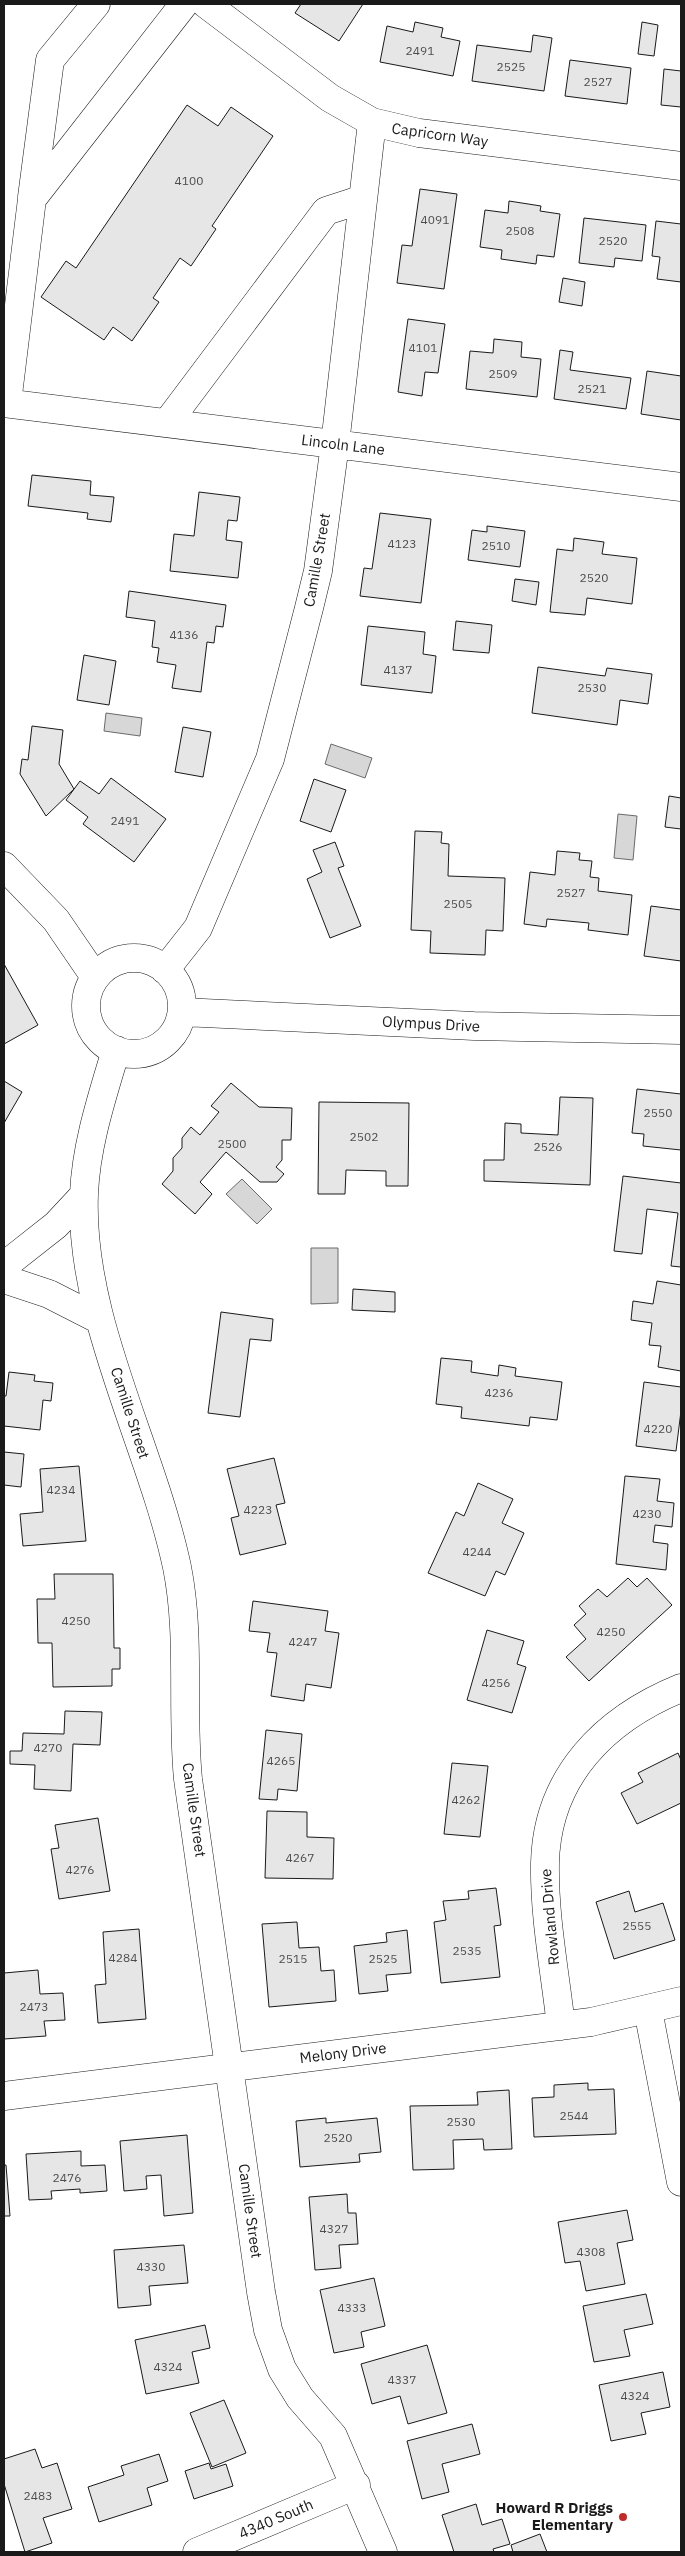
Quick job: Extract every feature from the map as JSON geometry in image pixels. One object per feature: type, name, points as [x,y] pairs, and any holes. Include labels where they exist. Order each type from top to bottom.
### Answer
[{"type":"street","points":[[5,403],[50,60],[96,4]]},
{"type":"street","points":[[32,199],[184,4]]},
{"type":"street","name":"Capricorn Way","points":[[218,7],[330,98],[372,122],[419,134],[681,166]]},
{"type":"street","name":"Camille Street","points":[[165,970],[198,928],[270,759],[279,732],[318,571],[335,444],[372,122]]},
{"type":"street","points":[[167,423],[326,212],[363,199]]},
{"type":"street","name":"Lincoln Lane","points":[[5,403],[681,487]]},
{"type":"street","points":[[4,866],[56,920],[95,977]]},
{"type":"street","points":[[129,958],[152,961],[165,970],[175,981],[181,996],[182,1012],[178,1026],[170,1038],[158,1047],[144,1052],[130,1053],[116,1050],[98,1037],[87,1018],[86,1004],[88,990],[95,977],[107,966],[129,958]]},
{"type":"street","name":"Olympus Drive","points":[[182,1012],[474,1026],[681,1030]]},
{"type":"street","name":"Camille Street","points":[[116,1050],[99,1108],[89,1154],[84,1195],[89,1260],[100,1320],[166,1527],[181,1589],[185,1649],[184,1740],[188,1779],[261,2292],[272,2344],[292,2386],[332,2436],[356,2485],[383,2552]]},
{"type":"street","points":[[4,1266],[56,1225],[84,1195]]},
{"type":"street","points":[[4,1279],[50,1294],[100,1320]]},
{"type":"street","name":"Rowland Drive","points":[[561,2026],[546,1900],[545,1861],[550,1831],[560,1796],[573,1768],[593,1743],[630,1715],[681,1688]]},
{"type":"street","name":"Melony Drive","points":[[4,2096],[561,2026],[648,2010],[681,2001]]},
{"type":"street","points":[[648,2010],[681,2182]]},
{"type":"street","name":"4340 South","points":[[196,2552],[356,2485]]},
{"type":"shaded area","points":[[106,713],[142,718],[140,736],[104,731]]},
{"type":"shaded area","points":[[331,744],[372,758],[365,778],[325,764]]},
{"type":"shaded area","points":[[618,814],[637,816],[633,860],[614,858]]},
{"type":"shaded area","points":[[242,1179],[272,1209],[257,1224],[226,1194]]},
{"type":"shaded area","points":[[311,1248],[338,1248],[338,1303],[311,1304]]},
{"type":"building","points":[[301,4],[363,4],[339,41],[295,13]]},
{"type":"building","points":[[415,22],[443,28],[441,37],[460,41],[453,76],[380,62],[387,26],[413,32]]},
{"type":"building","points":[[642,22],[658,25],[654,56],[638,54]]},
{"type":"building","points":[[533,35],[552,38],[544,91],[472,81],[477,45],[531,52]]},
{"type":"building","points":[[570,60],[631,68],[627,104],[565,96]]},
{"type":"building","points":[[664,69],[681,71],[681,107],[661,105]]},
{"type":"building","points":[[187,105],[218,126],[231,107],[273,136],[212,226],[216,229],[191,266],[180,258],[153,298],[159,302],[132,341],[113,327],[104,340],[41,297],[66,261],[76,268]]},
{"type":"building","points":[[420,189],[457,194],[444,289],[397,283],[402,245],[412,246]]},
{"type":"building","points":[[509,201],[541,206],[540,211],[560,214],[554,257],[537,255],[536,264],[501,259],[502,250],[480,247],[485,210],[508,213]]},
{"type":"building","points":[[584,218],[646,225],[642,261],[615,258],[614,267],[579,263]]},
{"type":"building","points":[[656,221],[681,224],[681,282],[657,279],[660,257],[652,256]]},
{"type":"building","points":[[563,278],[585,282],[582,306],[559,302]]},
{"type":"building","points":[[408,319],[445,324],[438,373],[425,372],[422,396],[398,392]]},
{"type":"building","points":[[494,339],[522,342],[521,357],[541,359],[537,397],[466,389],[470,351],[493,353]]},
{"type":"building","points":[[560,350],[573,352],[570,370],[631,378],[626,409],[554,399]]},
{"type":"building","points":[[647,371],[681,376],[681,420],[641,414]]},
{"type":"building","points":[[32,475],[91,481],[90,495],[114,497],[111,522],[87,519],[88,513],[28,506]]},
{"type":"building","points":[[199,492],[240,497],[237,521],[228,520],[226,540],[242,542],[238,578],[170,571],[174,534],[194,536]]},
{"type":"building","points":[[380,513],[431,519],[421,603],[360,596],[364,568],[372,569]]},
{"type":"building","points":[[487,526],[525,531],[520,567],[468,560],[472,530],[487,532]]},
{"type":"building","points":[[574,538],[604,542],[602,554],[637,558],[632,604],[587,598],[585,615],[550,612],[557,549],[573,551]]},
{"type":"building","points":[[515,579],[539,582],[536,605],[512,601]]},
{"type":"building","points":[[129,591],[226,605],[223,627],[216,626],[214,643],[207,642],[201,692],[172,688],[176,665],[157,662],[159,648],[152,647],[155,621],[126,617]]},
{"type":"building","points":[[456,621],[492,625],[489,653],[453,650]]},
{"type":"building","points":[[368,626],[425,632],[423,654],[436,656],[432,693],[361,685]]},
{"type":"building","points":[[84,655],[116,661],[109,705],[77,700]]},
{"type":"building","points":[[538,667],[605,676],[607,668],[652,674],[648,704],[620,700],[617,725],[532,713]]},
{"type":"building","points":[[32,726],[63,730],[59,764],[74,789],[46,816],[20,774],[22,759],[28,760]]},
{"type":"building","points":[[183,727],[211,732],[203,777],[175,772]]},
{"type":"building","points":[[111,778],[166,819],[134,862],[83,824],[88,817],[66,800],[80,781],[99,794]]},
{"type":"building","points":[[314,779],[346,790],[331,832],[300,821]]},
{"type":"building","points":[[669,796],[681,798],[681,829],[665,827]]},
{"type":"building","points":[[415,831],[442,832],[441,843],[449,844],[448,876],[505,878],[503,931],[486,930],[485,955],[430,953],[431,931],[411,930]]},
{"type":"building","points":[[335,842],[344,866],[338,868],[361,926],[330,938],[307,879],[322,872],[313,850]]},
{"type":"building","points":[[557,851],[580,853],[579,860],[592,861],[590,877],[599,878],[598,891],[632,895],[628,935],[588,930],[589,923],[547,919],[546,927],[524,924],[530,872],[555,875]]},
{"type":"building","points":[[651,906],[681,910],[681,961],[644,956]]},
{"type":"building","points":[[4,964],[38,1025],[4,1044]]},
{"type":"building","points":[[4,1081],[22,1092],[4,1123]]},
{"type":"building","points":[[231,1083],[259,1107],[292,1108],[291,1140],[282,1140],[282,1160],[276,1167],[284,1174],[277,1182],[260,1182],[226,1152],[200,1182],[212,1194],[195,1214],[162,1184],[173,1171],[173,1158],[182,1148],[182,1138],[191,1127],[200,1135],[219,1112],[211,1106]]},
{"type":"building","points":[[637,1089],[681,1094],[681,1150],[643,1146],[644,1134],[632,1133]]},
{"type":"building","points":[[560,1097],[593,1098],[590,1185],[484,1181],[484,1160],[504,1160],[505,1123],[521,1124],[521,1133],[558,1135]]},
{"type":"building","points":[[319,1102],[409,1103],[408,1186],[386,1186],[386,1171],[346,1170],[345,1194],[318,1194]]},
{"type":"building","points":[[623,1176],[681,1183],[681,1267],[671,1266],[678,1213],[647,1209],[642,1254],[614,1251]]},
{"type":"building","points":[[657,1281],[681,1285],[681,1371],[658,1367],[661,1346],[649,1345],[652,1323],[631,1320],[633,1301],[653,1304]]},
{"type":"building","points":[[353,1289],[395,1292],[395,1312],[352,1310]]},
{"type":"building","points":[[221,1312],[273,1319],[271,1341],[250,1339],[240,1417],[208,1413]]},
{"type":"building","points":[[441,1358],[472,1361],[471,1372],[498,1376],[499,1365],[516,1368],[515,1376],[562,1382],[557,1420],[530,1417],[529,1426],[461,1418],[462,1407],[436,1404]]},
{"type":"building","points":[[9,1372],[35,1375],[34,1381],[53,1383],[51,1401],[43,1400],[40,1430],[4,1426],[4,1396],[6,1396]]},
{"type":"building","points":[[644,1382],[681,1387],[681,1411],[676,1451],[636,1446]]},
{"type":"building","points":[[4,1452],[24,1454],[21,1487],[4,1485]]},
{"type":"building","points":[[274,1458],[285,1503],[276,1505],[286,1544],[240,1555],[231,1518],[239,1516],[227,1469]]},
{"type":"building","points":[[79,1466],[86,1541],[23,1546],[20,1514],[43,1512],[40,1469]]},
{"type":"building","points":[[625,1476],[660,1479],[657,1501],[674,1503],[672,1527],[655,1525],[653,1542],[668,1544],[666,1570],[616,1564]]},
{"type":"building","points":[[478,1483],[513,1499],[502,1523],[524,1533],[505,1575],[496,1571],[485,1596],[428,1573],[456,1512],[464,1516]]},
{"type":"building","points":[[54,1574],[113,1574],[114,1648],[120,1648],[120,1669],[112,1669],[112,1686],[53,1687],[52,1643],[38,1643],[37,1599],[55,1599]]},
{"type":"building","points":[[628,1578],[637,1587],[647,1578],[672,1605],[589,1681],[566,1657],[586,1639],[574,1625],[586,1614],[579,1606],[598,1589],[607,1597]]},
{"type":"building","points":[[253,1601],[328,1611],[325,1631],[339,1633],[331,1688],[306,1684],[304,1701],[271,1696],[277,1653],[267,1652],[270,1633],[249,1631]]},
{"type":"building","points":[[487,1630],[524,1641],[517,1664],[526,1667],[512,1713],[467,1700]]},
{"type":"building","points":[[65,1711],[102,1712],[100,1745],[73,1744],[71,1791],[34,1789],[35,1765],[10,1764],[10,1751],[22,1751],[23,1733],[64,1734]]},
{"type":"building","points":[[266,1730],[302,1734],[297,1791],[278,1789],[277,1800],[259,1799]]},
{"type":"building","points":[[678,1753],[681,1760],[681,1803],[637,1824],[621,1793],[643,1782],[638,1773]]},
{"type":"building","points":[[452,1763],[488,1766],[480,1837],[444,1834]]},
{"type":"building","points":[[267,1811],[307,1812],[307,1837],[334,1838],[333,1879],[265,1878]]},
{"type":"building","points":[[98,1818],[110,1891],[59,1899],[51,1849],[59,1848],[55,1825]]},
{"type":"building","points":[[496,1888],[501,1925],[494,1926],[500,1977],[441,1983],[434,1922],[446,1920],[443,1901],[469,1899],[468,1891]]},
{"type":"building","points":[[629,1891],[635,1912],[663,1903],[675,1940],[614,1959],[596,1902]]},
{"type":"building","points":[[297,1922],[299,1948],[319,1947],[321,1971],[334,1970],[336,2001],[269,2007],[262,1924]]},
{"type":"building","points":[[139,1929],[146,2019],[98,2023],[95,1985],[106,1984],[103,1932]]},
{"type":"building","points":[[407,1930],[411,1973],[386,1975],[388,1991],[359,1994],[354,1946],[387,1942],[386,1933]]},
{"type":"building","points":[[38,1970],[40,1994],[63,1993],[65,2020],[44,2021],[46,2036],[4,2039],[4,1973]]},
{"type":"building","points":[[588,2083],[588,2090],[614,2089],[616,2134],[534,2137],[532,2098],[554,2097],[554,2085]]},
{"type":"building","points":[[509,2090],[512,2149],[484,2150],[483,2139],[453,2140],[454,2169],[413,2170],[410,2106],[478,2105],[477,2092]]},
{"type":"building","points":[[326,2118],[326,2123],[377,2118],[381,2152],[359,2154],[360,2162],[300,2167],[296,2121]]},
{"type":"building","points":[[187,2135],[193,2213],[164,2216],[161,2175],[146,2176],[147,2189],[124,2191],[120,2141]]},
{"type":"building","points":[[81,2151],[81,2166],[105,2165],[107,2191],[80,2193],[80,2189],[51,2191],[52,2199],[29,2200],[26,2154]]},
{"type":"building","points":[[4,2165],[6,2165],[10,2216],[4,2216]]},
{"type":"building","points":[[347,2194],[348,2213],[356,2213],[358,2244],[339,2245],[341,2268],[315,2270],[309,2197]]},
{"type":"building","points":[[627,2210],[633,2240],[617,2243],[625,2284],[586,2291],[580,2261],[565,2263],[558,2222]]},
{"type":"building","points":[[184,2245],[188,2283],[149,2286],[151,2305],[118,2308],[114,2250]]},
{"type":"building","points":[[374,2278],[385,2326],[361,2332],[364,2347],[334,2353],[320,2290]]},
{"type":"building","points":[[646,2294],[653,2324],[624,2330],[630,2356],[594,2362],[583,2306]]},
{"type":"building","points":[[205,2325],[210,2348],[192,2352],[199,2383],[146,2394],[135,2340]]},
{"type":"building","points":[[427,2345],[447,2413],[408,2424],[400,2396],[372,2404],[361,2364]]},
{"type":"building","points":[[663,2372],[670,2407],[641,2413],[646,2434],[611,2441],[599,2385]]},
{"type":"building","points":[[224,2400],[246,2453],[212,2467],[190,2413]]},
{"type":"building","points":[[472,2424],[480,2454],[442,2464],[449,2492],[422,2499],[407,2441]]},
{"type":"building","points":[[35,2449],[42,2468],[57,2463],[72,2509],[43,2518],[52,2543],[25,2552],[4,2484],[4,2459]]},
{"type":"building","points":[[159,2454],[168,2481],[147,2488],[152,2505],[99,2522],[88,2487],[124,2475],[121,2466]]},
{"type":"building","points":[[209,2463],[211,2469],[226,2464],[233,2486],[194,2499],[185,2471]]},
{"type":"building","points":[[476,2504],[482,2525],[502,2519],[510,2544],[493,2549],[494,2552],[454,2552],[442,2515]]},
{"type":"building","points":[[540,2534],[547,2552],[513,2552],[511,2545]]},
{"type":"place","name":"Howard R Driggs Elementary","points":[[623,2517]]}]
